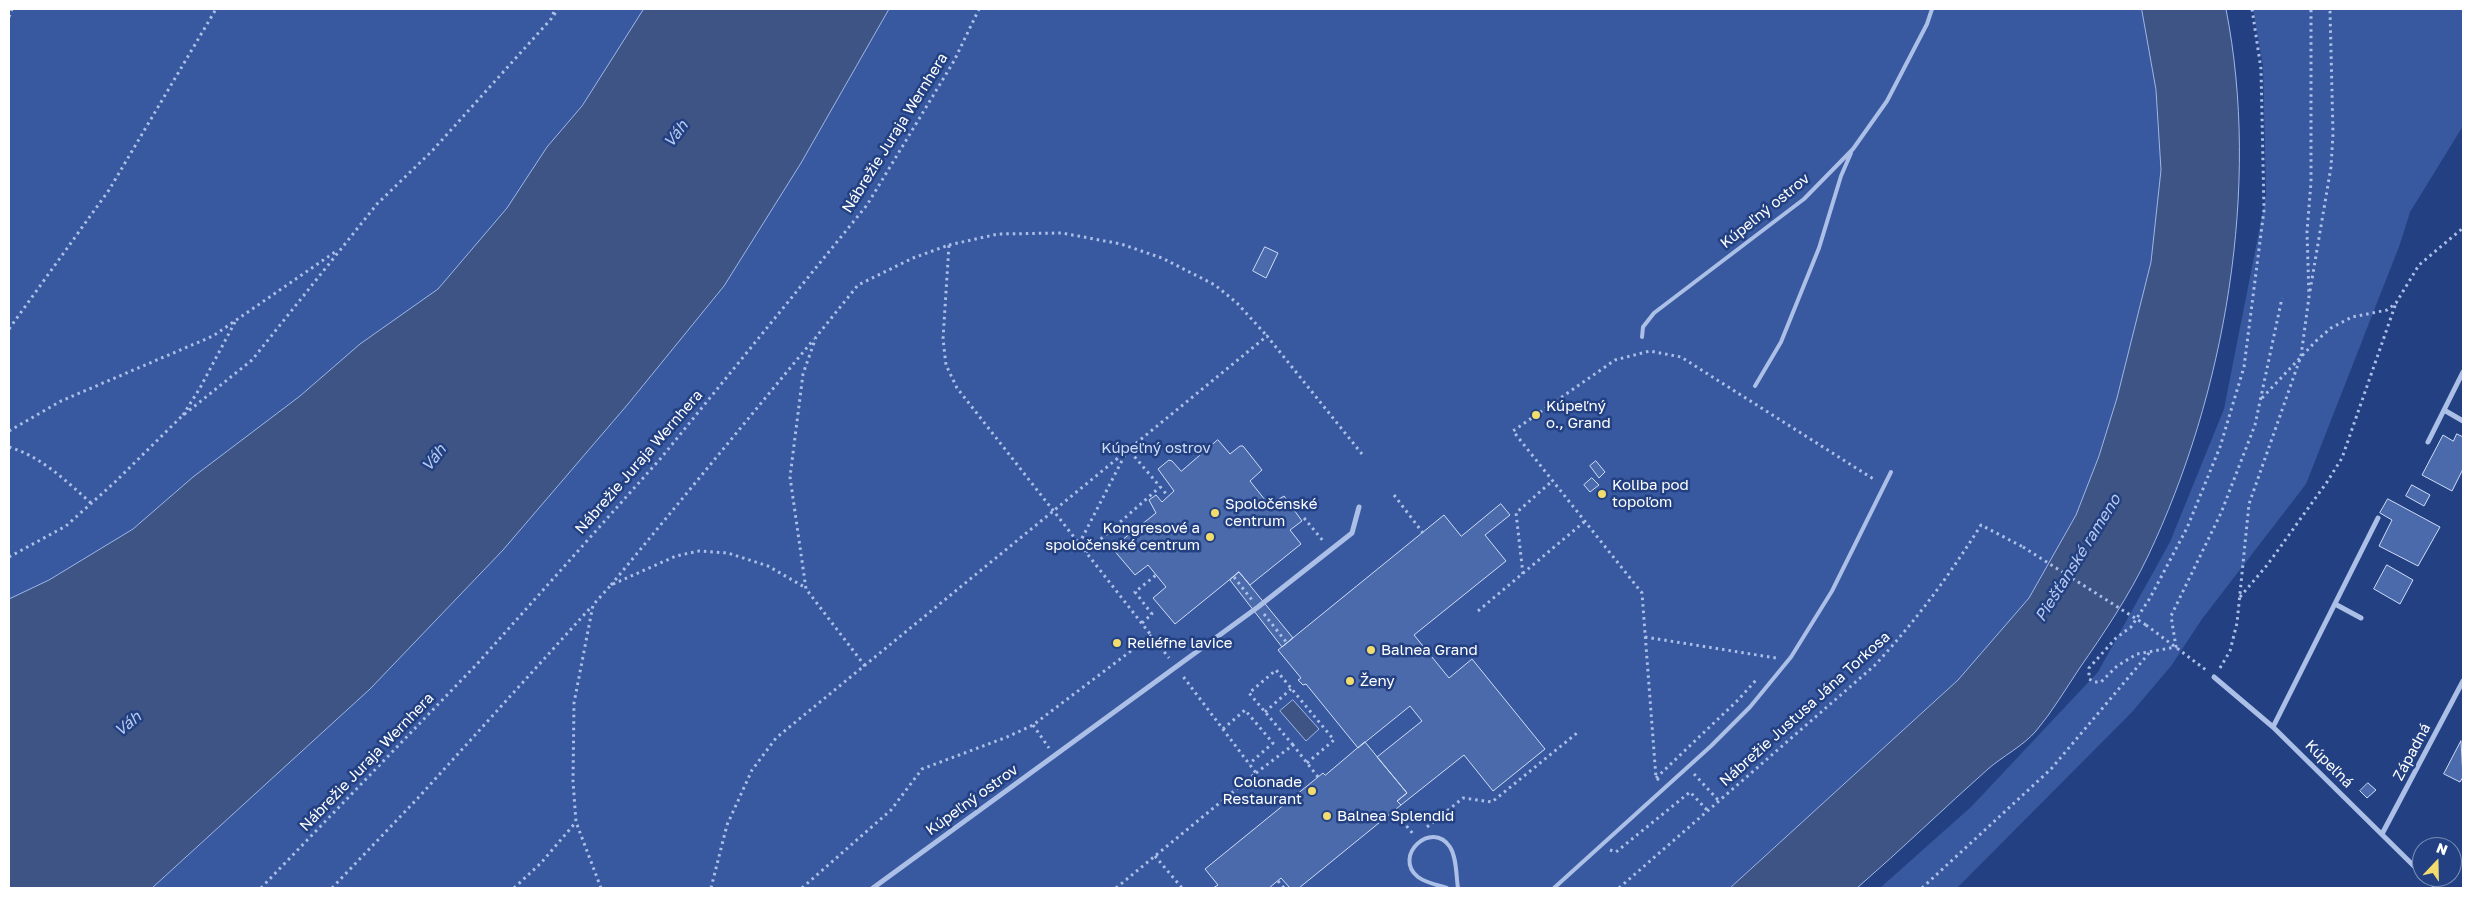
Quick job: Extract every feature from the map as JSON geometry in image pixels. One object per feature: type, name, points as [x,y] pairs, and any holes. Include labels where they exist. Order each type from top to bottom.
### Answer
[{"type":"street","points":[[2428,442],[2463,372]]},
{"type":"street","points":[[2444,410],[2463,421]]},
{"type":"street","name":"Kúpeľný ostrov","points":[[873,888],[1258,607],[1352,533],[1359,507]]},
{"type":"street","points":[[2273,728],[2378,518]]},
{"type":"street","points":[[2335,604],[2362,618]]},
{"type":"street","name":"Kúpeľná","points":[[2214,676],[2273,728],[2412,864]]},
{"type":"street","name":"Západná","points":[[2382,834],[2463,680]]},
{"type":"lane","name":"Kúpeľný ostrov","points":[[1642,337],[1643,327],[1654,313],[1804,199],[1853,149],[1888,101],[1927,24],[1932,9]]},
{"type":"lane","points":[[1755,386],[1781,342],[1819,248],[1841,176],[1853,149]]},
{"type":"lane","points":[[1554,888],[1688,768],[1750,707],[1791,657],[1832,590],[1891,472]]},
{"type":"lane","points":[[1447,888],[1420,878],[1414,873],[1409,860],[1413,846],[1418,841],[1432,837],[1446,842],[1454,855],[1458,888]]},
{"type":"path","points":[[9,17],[12,9]]},
{"type":"path","points":[[9,329],[109,190],[216,9]]},
{"type":"path","points":[[550,19],[554,9]]},
{"type":"path","points":[[9,556],[66,526],[181,417],[252,360],[338,250],[377,204],[432,150],[558,9]]},
{"type":"path","name":"Nábrežie Juraja Wernhera","points":[[261,888],[477,664],[667,450],[867,205],[954,61],[979,9]]},
{"type":"path","points":[[2176,647],[2136,654],[2118,666],[2101,682],[2094,682],[2089,679],[2088,673],[2093,662],[2131,627],[2150,598],[2187,528],[2220,447],[2244,367],[2264,210],[2261,69],[2252,9]]},
{"type":"path","points":[[2309,297],[2307,232],[2312,182],[2311,9]]},
{"type":"path","points":[[2282,298],[2255,425],[2221,513],[2175,604],[2171,616],[2176,647],[2214,676],[2230,651],[2237,623],[2249,504],[2301,356],[2331,167],[2333,134],[2330,9]]},
{"type":"path","points":[[2240,597],[2273,557],[2342,458],[2396,303],[2419,265],[2463,228]]},
{"type":"path","points":[[332,888],[418,798],[611,585],[858,285],[913,258],[950,245],[998,234],[1062,233],[1121,244],[1162,258],[1215,285],[1237,303],[1267,336],[1362,454]]},
{"type":"path","points":[[950,245],[943,339],[946,366],[957,388],[1152,635],[1256,773]]},
{"type":"path","points":[[9,431],[61,401],[213,336],[338,250]]},
{"type":"path","points":[[2261,399],[2316,341],[2340,322],[2352,317],[2379,313],[2396,303]]},
{"type":"path","points":[[181,417],[200,388],[236,320]]},
{"type":"path","points":[[712,888],[727,824],[752,770],[776,738],[1267,336]]},
{"type":"path","points":[[806,589],[790,477],[803,374],[816,337]]},
{"type":"path","points":[[1656,778],[1642,593],[1551,482],[1513,431],[1615,360],[1650,351],[1681,357],[1877,481],[1872,489]]},
{"type":"path","points":[[9,447],[29,455],[50,468],[91,503]]},
{"type":"path","points":[[1128,449],[1168,496]]},
{"type":"path","points":[[1079,544],[1128,449]]},
{"type":"path","points":[[1523,574],[1516,513],[1551,482]]},
{"type":"path","points":[[1086,552],[1160,487]]},
{"type":"path","points":[[1394,495],[1423,533]]},
{"type":"path","points":[[1304,518],[1330,550]]},
{"type":"path","points":[[1478,611],[1584,522]]},
{"type":"path","name":"Nábrežie Justusa Jána Torkosa","points":[[1619,888],[1874,666],[1905,633],[1937,593],[1981,524],[2023,547],[2146,625],[2176,647]]},
{"type":"path","points":[[611,585],[676,556],[698,551],[728,553],[768,566],[806,589],[865,666]]},
{"type":"path","points":[[1142,623],[1152,614],[1134,592],[1156,575]]},
{"type":"path","points":[[593,605],[574,703],[573,781],[576,822],[600,888]]},
{"type":"path","points":[[802,888],[891,810],[922,769],[1007,737],[1033,725],[1152,635]]},
{"type":"path","points":[[1645,637],[1776,658]]},
{"type":"path","points":[[1769,665],[1781,650]]},
{"type":"path","points":[[1922,888],[2051,769],[2151,651]]},
{"type":"path","points":[[1307,763],[1334,740],[1276,670],[1249,693],[1318,777]]},
{"type":"path","points":[[1656,778],[1738,700],[1763,672]]},
{"type":"path","points":[[1265,712],[1291,689]]},
{"type":"path","points":[[1223,729],[1245,710],[1273,743],[1249,764]]},
{"type":"path","points":[[1033,725],[1054,755]]},
{"type":"path","points":[[1415,836],[1463,798],[1492,802],[1577,733]]},
{"type":"path","points":[[1116,888],[1293,745]]},
{"type":"path","points":[[1688,768],[1719,801]]},
{"type":"path","points":[[1656,778],[1668,786]]},
{"type":"path","points":[[1602,846],[1616,852],[1690,792],[1708,811]]},
{"type":"path","points":[[1394,811],[1418,841]]},
{"type":"path","points":[[514,888],[541,863],[576,822]]},
{"type":"path","points":[[1155,856],[1182,888]]},
{"type":"path","points":[[1278,881],[1284,888]]},
{"type":"green space","points":[[9,9],[644,9],[582,106],[547,147],[507,208],[438,289],[360,344],[300,396],[193,477],[133,529],[49,580],[9,599]]},
{"type":"green space","name":"Kúpeľný ostrov","points":[[889,9],[2142,9],[2156,90],[2161,170],[2151,263],[2117,398],[2099,456],[2076,515],[2029,598],[1958,680],[1730,888],[152,888],[370,689],[503,550],[628,404],[724,286],[801,163]]},
{"type":"green space","points":[[2253,9],[2463,9],[2463,126],[2410,212],[2400,244],[2306,484],[2202,619],[2171,666],[2132,712],[1957,888],[1880,888],[1971,807],[2098,672],[2170,542],[2224,409],[2266,196],[2263,66]]},
{"type":"water","name":"Váh","points":[[644,9],[889,9],[801,163],[724,286],[628,404],[503,550],[370,689],[152,888],[9,888],[9,599],[49,580],[133,529],[193,477],[300,396],[360,344],[438,289],[507,208],[547,147],[582,106]]},
{"type":"water","name":"Piešťanské rameno","points":[[2142,9],[2226,9],[2236,77],[2239,147],[2237,218],[2229,288],[2216,359],[2198,427],[2175,493],[2148,556],[2107,628],[2053,709],[2036,731],[1988,769],[1857,888],[1730,888],[1958,680],[2029,598],[2076,515],[2099,456],[2117,398],[2151,262],[2161,170],[2156,90]]},
{"type":"water","points":[[1293,700],[1319,729],[1306,741],[1280,711]]},
{"type":"building","points":[[1265,247],[1278,253],[1266,278],[1253,271]]},
{"type":"building","points":[[2457,434],[2463,437],[2463,469],[2452,491],[2422,475],[2443,435],[2453,441]]},
{"type":"building","name":"Kongresové a spoločenské centrum","points":[[1218,440],[1230,454],[1240,446],[1243,446],[1262,470],[1250,481],[1269,505],[1284,496],[1302,521],[1290,530],[1301,544],[1250,585],[1239,572],[1175,624],[1153,598],[1166,587],[1148,565],[1135,575],[1112,548],[1156,513],[1149,500],[1156,495],[1162,502],[1174,491],[1158,469],[1169,460],[1181,471]]},
{"type":"building","points":[[1596,461],[1605,472],[1599,478],[1590,466]]},
{"type":"building","points":[[1592,478],[1599,485],[1590,492],[1584,485]]},
{"type":"building","points":[[2412,485],[2430,495],[2424,506],[2406,496]]},
{"type":"building","points":[[2388,499],[2440,527],[2418,566],[2379,546],[2392,520],[2380,513]]},
{"type":"building","name":"Balnea Grand","points":[[1501,504],[1510,515],[1485,535],[1506,561],[1414,635],[1449,678],[1472,659],[1545,749],[1493,791],[1464,755],[1401,805],[1397,801],[1407,793],[1377,757],[1422,721],[1410,706],[1358,748],[1306,684],[1303,685],[1298,680],[1301,678],[1278,650],[1444,515],[1461,536]]},
{"type":"building","points":[[2387,565],[2413,580],[2400,604],[2374,589]]},
{"type":"building","points":[[1239,572],[1293,638],[1282,647],[1230,580]]},
{"type":"building","points":[[2461,741],[2463,777],[2460,782],[2444,774]]},
{"type":"building","points":[[1365,742],[1407,793],[1397,801],[1401,805],[1299,888],[1290,888],[1281,878],[1269,888],[1213,888],[1218,885],[1205,869],[1323,773],[1325,775]]},
{"type":"building","points":[[2368,783],[2376,790],[2367,798],[2360,791]]},
{"type":"place","name":"Kúpeľný o., Grand","points":[[1536,415]]},
{"type":"place","name":"Koliba pod topoľom","points":[[1602,494]]},
{"type":"place","name":"Spoločenské centrum","points":[[1215,513]]},
{"type":"place","name":"Kongresové a spoločenské centrum","points":[[1210,537]]},
{"type":"place","name":"Reliéfne lavice","points":[[1117,643]]},
{"type":"place","name":"Balnea Grand","points":[[1371,650]]},
{"type":"place","name":"Ženy","points":[[1350,681]]},
{"type":"place","name":"Colonade Restaurant","points":[[1312,791]]},
{"type":"place","name":"Balnea Splendid","points":[[1327,816]]}]
